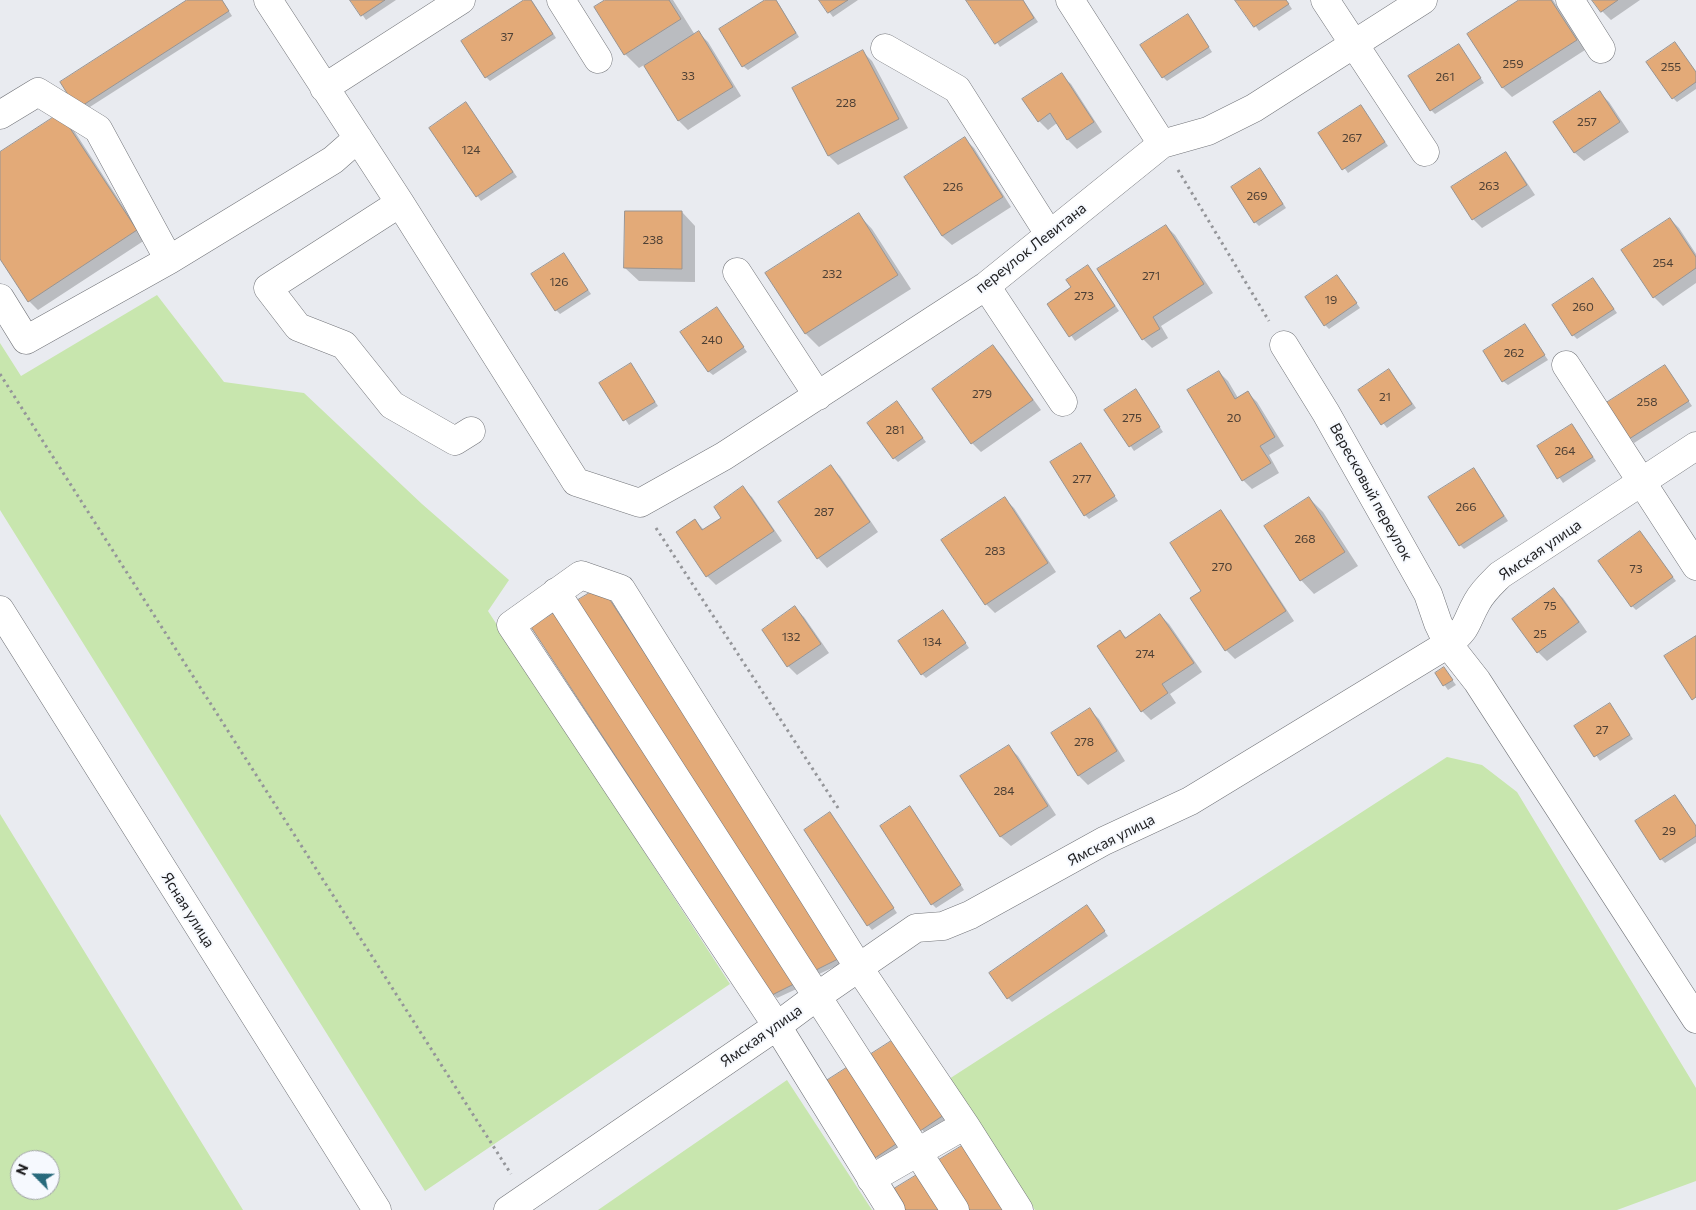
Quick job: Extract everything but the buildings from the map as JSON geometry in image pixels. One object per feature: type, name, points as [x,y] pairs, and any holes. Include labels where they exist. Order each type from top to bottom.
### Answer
[{"type":"street","points":[[268,0],[400,203],[576,482],[640,503]]},
{"type":"street","points":[[324,88],[461,0]]},
{"type":"street","points":[[561,0],[598,59]]},
{"type":"street","points":[[1070,0],[1162,144]]},
{"type":"street","points":[[1325,0],[1425,152]]},
{"type":"street","name":"переулок Левитана","points":[[640,503],[724,456],[986,286],[1162,144],[1208,131],[1254,108],[1423,0]]},
{"type":"street","points":[[1570,0],[1601,49]]},
{"type":"street","points":[[885,48],[957,89],[1049,234]]},
{"type":"street","points":[[0,115],[38,92],[98,129],[169,260]]},
{"type":"street","points":[[0,298],[26,340],[169,260],[333,160],[358,138]]},
{"type":"street","points":[[400,203],[268,288],[298,326],[344,344],[392,405],[455,441],[471,431]]},
{"type":"street","points":[[737,272],[818,396]]},
{"type":"street","points":[[986,286],[1062,402]]},
{"type":"street","name":"Вересковый переулок","points":[[1284,345],[1326,412],[1428,594],[1448,644],[1477,680],[1696,1019]]},
{"type":"street","points":[[1566,365],[1696,566]]},
{"type":"street","name":"Ямская улица","points":[[517,1204],[777,1026],[916,928],[943,926],[970,915],[1104,841],[1190,801],[1448,644],[1464,630],[1476,603],[1485,590],[1500,575],[1696,446]]},
{"type":"street","points":[[891,1210],[777,1026],[512,625],[581,575],[621,589],[859,968],[1020,1210]]},
{"type":"street","points":[[556,592],[955,1210]]},
{"type":"street","name":"Ясная улица","points":[[0,610],[377,1210]]},
{"type":"street","points":[[871,1179],[965,1125]]},
{"type":"path","points":[[1162,144],[1284,345]]},
{"type":"path","points":[[0,374],[517,1204]]},
{"type":"path","points":[[640,503],[840,811]]},
{"type":"green space","points":[[157,295],[224,382],[304,393],[422,504],[509,580],[488,611],[730,984],[425,1191],[0,510],[0,343],[21,376]]},
{"type":"green space","points":[[1447,757],[1482,765],[1517,792],[1696,1088],[1696,1181],[1617,1210],[1035,1210],[949,1079]]},
{"type":"green space","points":[[0,814],[243,1210],[0,1210]]},
{"type":"green space","points":[[787,1080],[872,1210],[598,1210]]}]
